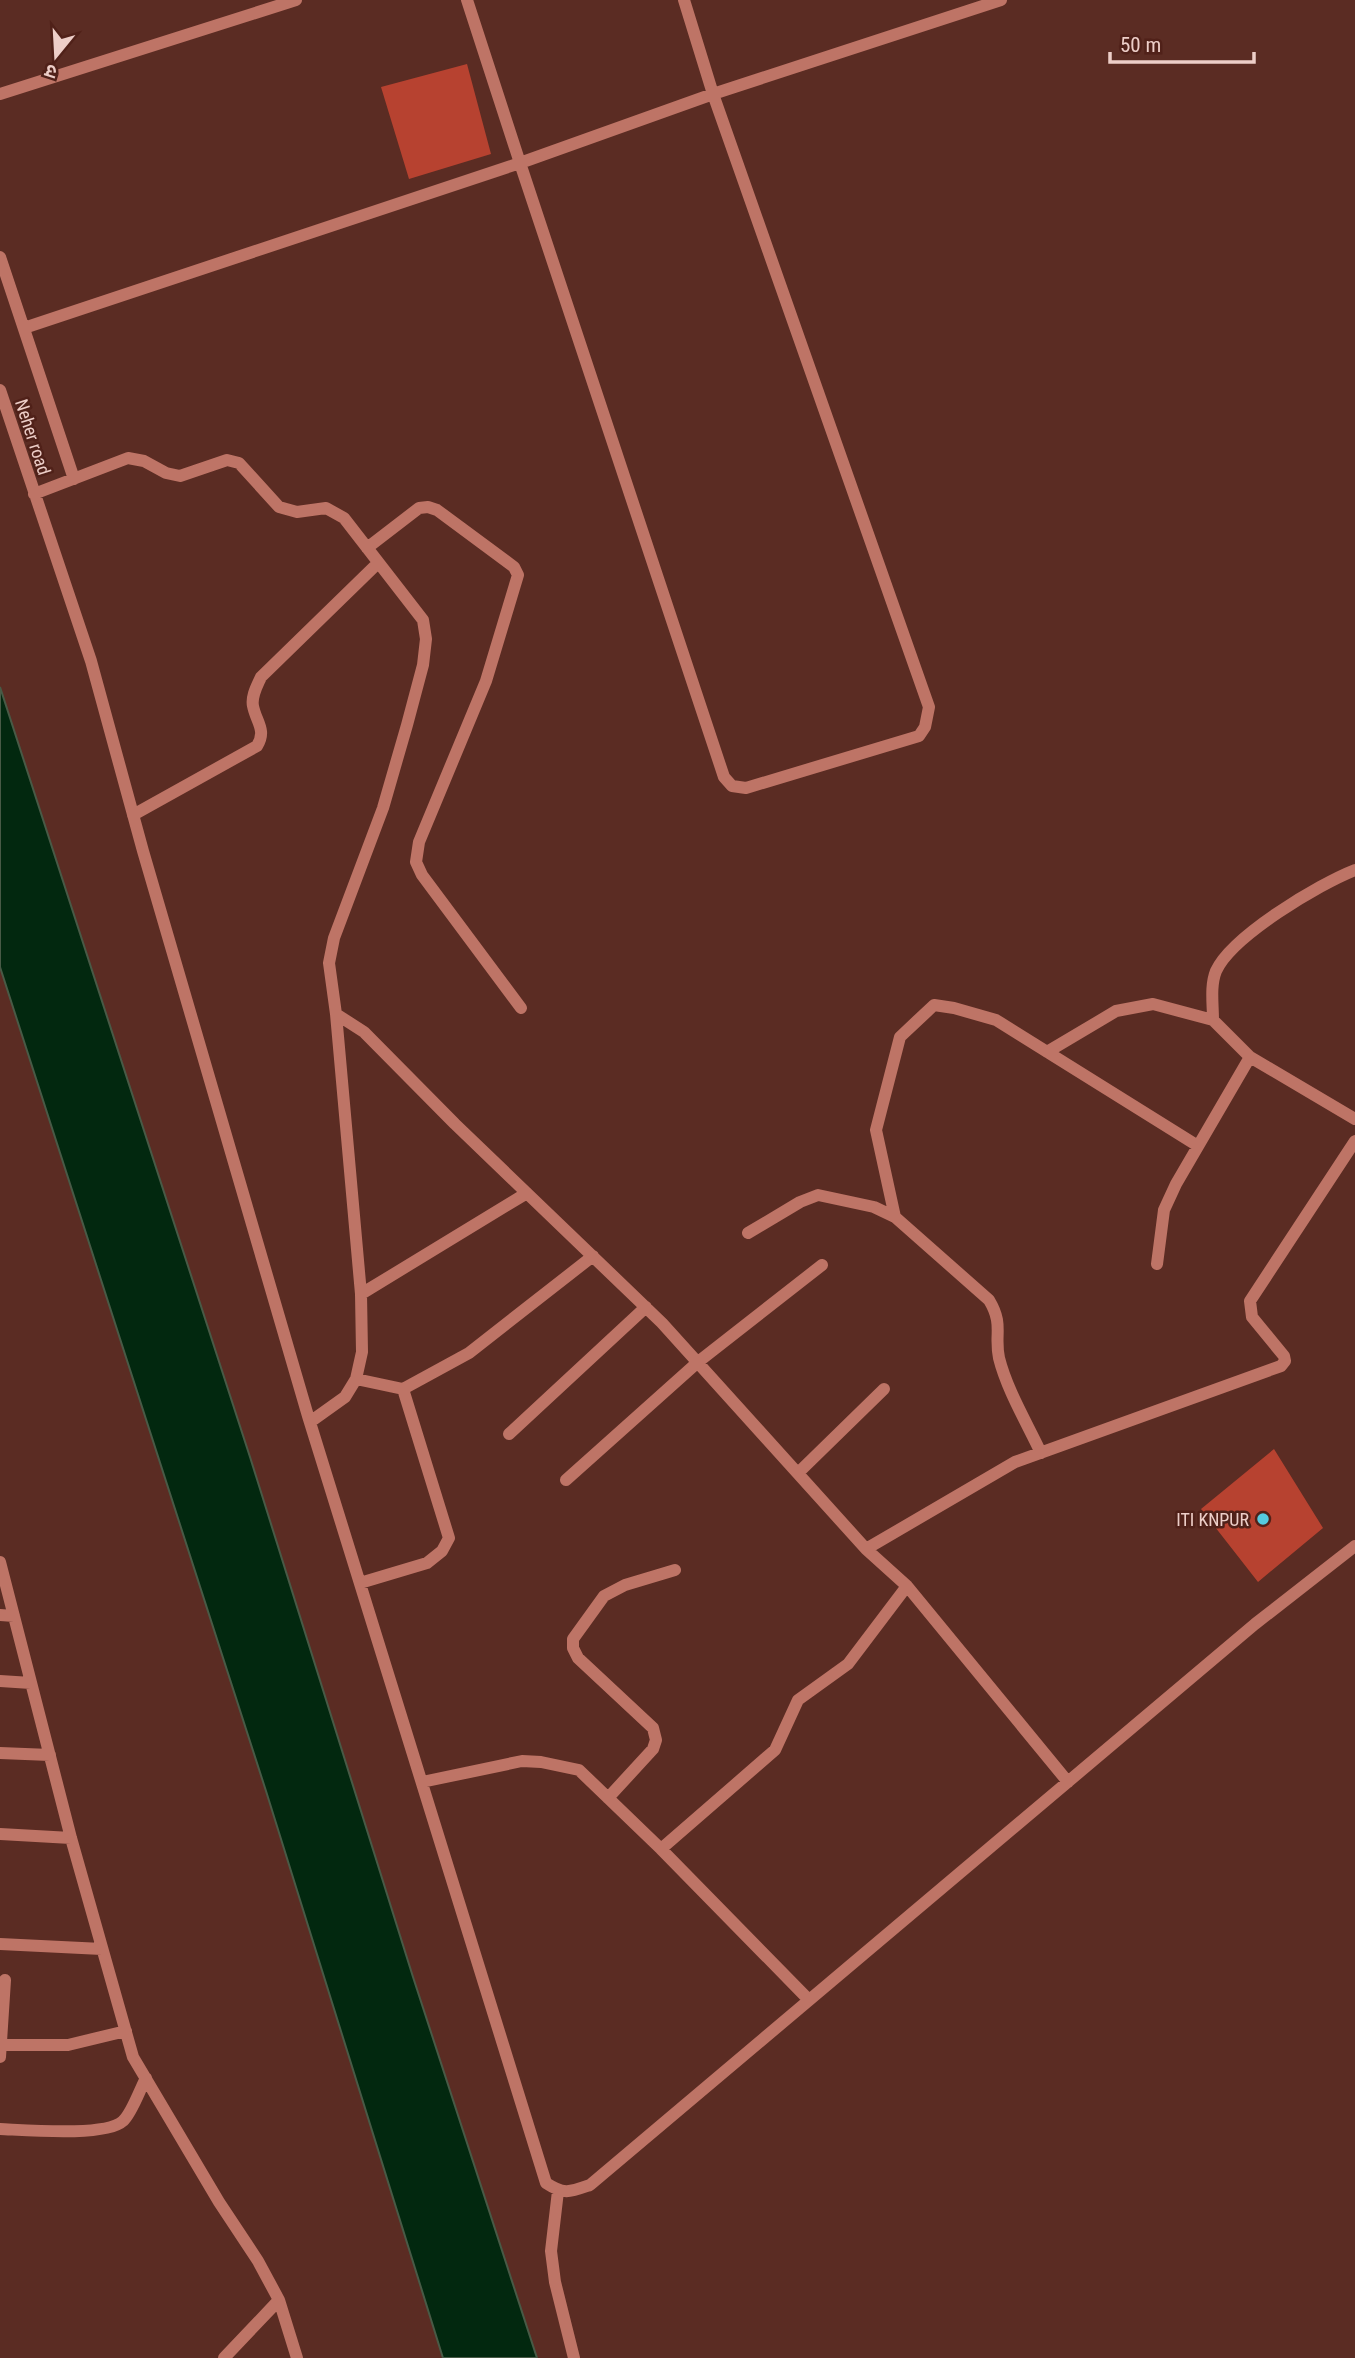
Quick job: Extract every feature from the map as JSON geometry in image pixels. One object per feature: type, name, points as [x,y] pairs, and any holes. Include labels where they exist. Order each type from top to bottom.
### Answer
[{"type":"street","points":[[0,94],[296,0]]},
{"type":"street","points":[[467,0],[724,777],[733,786],[746,788],[919,736],[925,727],[929,707],[713,94],[684,0]]},
{"type":"street","points":[[24,328],[520,163],[713,94],[1001,0]]},
{"type":"street","points":[[0,257],[74,479]]},
{"type":"street","name":"Neher road","points":[[0,390],[91,661],[133,815],[310,1422],[546,2183],[558,2191]]},
{"type":"street","points":[[33,494],[128,458],[144,461],[166,473],[180,475],[227,460],[239,463],[279,507],[297,512],[326,509],[344,518],[423,620],[426,639],[423,665],[383,808],[334,938],[329,963],[361,1294],[362,1352],[356,1379],[345,1398],[310,1422]]},
{"type":"street","points":[[367,548],[419,508],[428,507],[437,510],[514,568],[518,575],[486,681],[419,842],[416,862],[422,875],[521,1009]]},
{"type":"street","points":[[133,815],[257,746],[262,730],[252,704],[261,677],[378,563]]},
{"type":"street","points":[[1213,1020],[1212,988],[1216,972],[1231,951],[1282,909],[1330,879],[1355,870]]},
{"type":"street","points":[[1047,1052],[1116,1011],[1153,1004],[1213,1020],[1251,1057],[1355,1119]]},
{"type":"street","points":[[895,1217],[876,1130],[900,1037],[934,1005],[954,1007],[996,1020],[1198,1146]]},
{"type":"street","points":[[336,1014],[365,1032],[646,1307],[866,1549],[907,1586],[1068,1782]]},
{"type":"street","points":[[1157,1264],[1164,1210],[1176,1184],[1251,1057]]},
{"type":"street","points":[[866,1549],[1015,1462],[1281,1366],[1285,1361],[1284,1356],[1252,1317],[1250,1301],[1355,1141]]},
{"type":"street","points":[[361,1294],[527,1193]]},
{"type":"street","points":[[748,1233],[800,1202],[818,1195],[874,1207],[895,1217],[989,1300],[999,1324],[999,1356],[1002,1366],[1041,1453]]},
{"type":"street","points":[[356,1379],[403,1389],[469,1353],[593,1256]]},
{"type":"street","points":[[566,1480],[698,1362],[822,1265]]},
{"type":"street","points":[[509,1434],[646,1307]]},
{"type":"street","points":[[360,1583],[427,1563],[442,1551],[449,1538],[403,1389]]},
{"type":"street","points":[[798,1473],[884,1389]]},
{"type":"street","points":[[574,2358],[555,2282],[551,2250],[558,2191],[570,2192],[590,2185],[1255,1624],[1355,1546]]},
{"type":"street","points":[[0,1562],[71,1838],[133,2057],[219,2202],[258,2261],[279,2300],[298,2358]]},
{"type":"street","points":[[608,1798],[653,1749],[656,1740],[653,1728],[578,1658],[573,1648],[573,1639],[604,1596],[625,1585],[675,1570]]},
{"type":"street","points":[[661,1849],[775,1751],[798,1700],[848,1664],[907,1586]]},
{"type":"street","points":[[0,1615],[14,1616]]},
{"type":"street","points":[[0,1681],[31,1683]]},
{"type":"street","points":[[0,1753],[50,1755]]},
{"type":"street","points":[[422,1782],[522,1761],[579,1770],[661,1849],[809,2000]]},
{"type":"street","points":[[0,1834],[71,1838]]},
{"type":"street","points":[[0,1944],[102,1949]]},
{"type":"street","points":[[0,2057],[5,1980]]},
{"type":"street","points":[[1,2046],[68,2045],[126,2031]]},
{"type":"street","points":[[0,2129],[106,2129],[123,2122],[146,2078]]},
{"type":"street","points":[[224,2358],[279,2300]]},
{"type":"shaded area","points":[[0,687],[250,1457],[413,1977],[537,2358],[443,2358],[266,1791],[0,967]]},
{"type":"building","points":[[467,64],[491,154],[409,179],[381,87]]},
{"type":"building","name":"ITI KNPUR","points":[[1274,1449],[1323,1528],[1258,1582],[1201,1509]]},
{"type":"place","name":"ITI KNPUR","points":[[1263,1519]]}]
